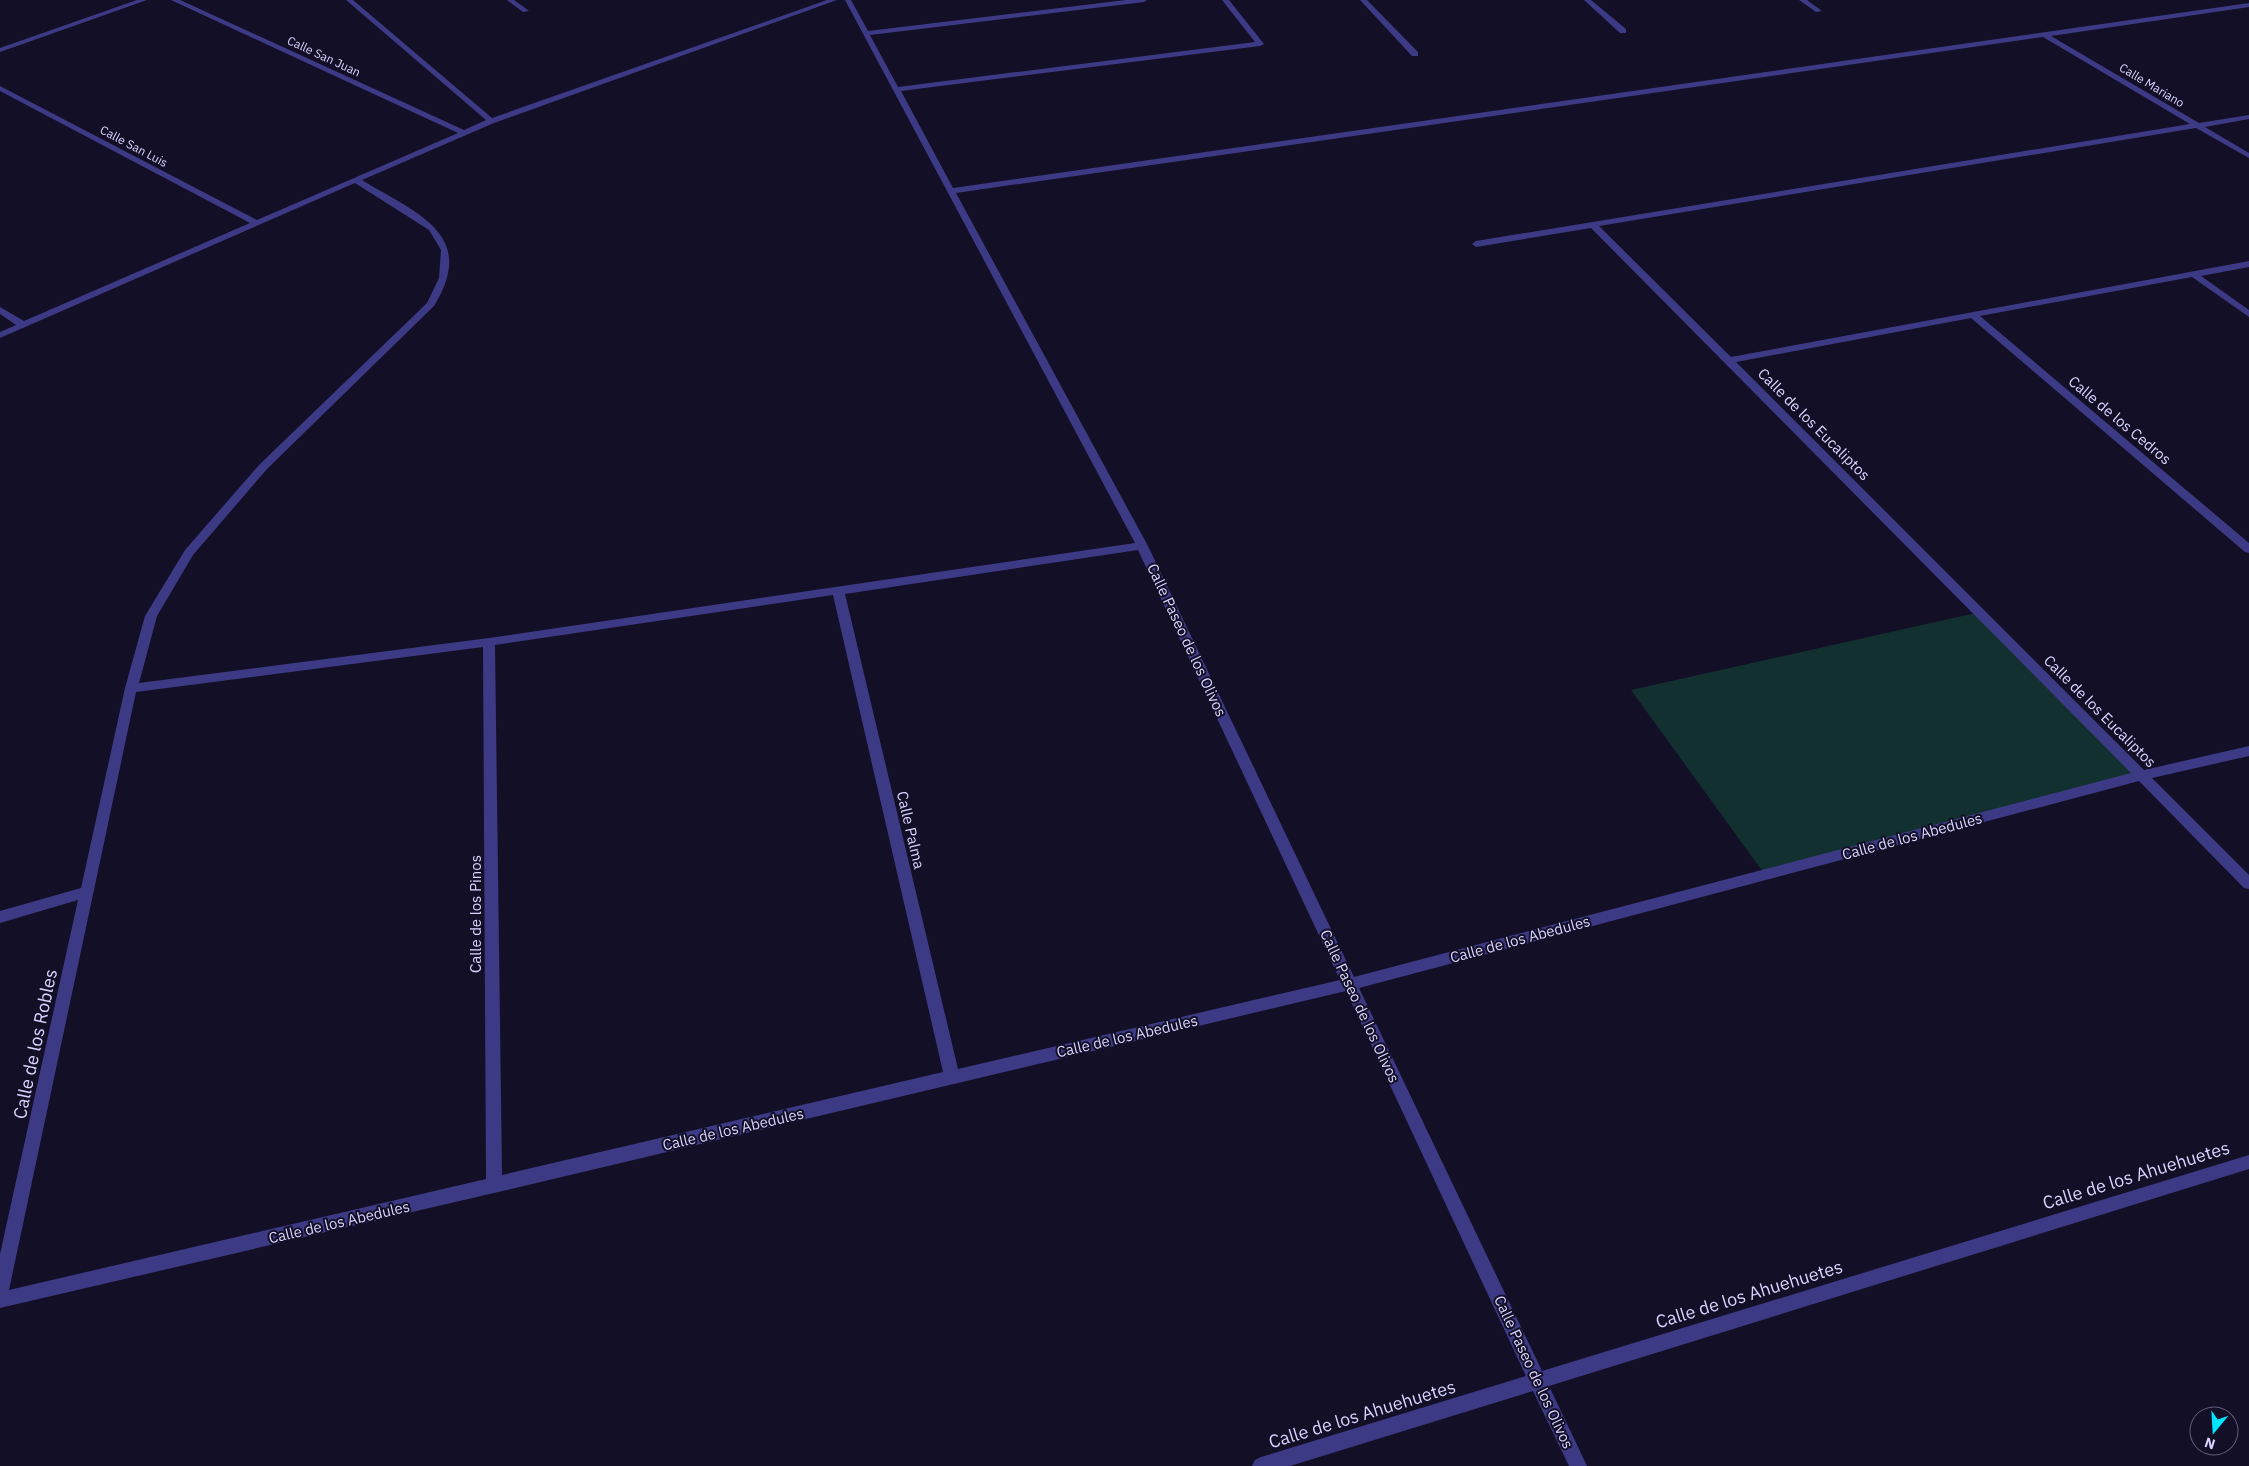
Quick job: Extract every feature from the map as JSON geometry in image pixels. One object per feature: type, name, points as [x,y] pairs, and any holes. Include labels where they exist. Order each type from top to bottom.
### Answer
[{"type":"street","points":[[0,50],[144,0]]},
{"type":"street","name":"Calle San Juan","points":[[174,0],[465,132]]},
{"type":"street","points":[[349,0],[491,122]]},
{"type":"street","points":[[510,0],[525,11]]},
{"type":"street","points":[[0,334],[465,132],[834,0]]},
{"type":"street","name":"Calle Paseo de los Olivos","points":[[848,0],[1142,546],[1578,1466]]},
{"type":"street","points":[[866,33],[1144,0]]},
{"type":"street","points":[[897,89],[1260,44],[1225,0]]},
{"type":"street","points":[[1363,0],[1415,54]]},
{"type":"street","points":[[1587,0],[1623,30]]},
{"type":"street","points":[[1802,0],[1818,11]]},
{"type":"street","points":[[951,191],[2249,5]]},
{"type":"street","name":"Calle Mariano","points":[[2044,34],[2249,156]]},
{"type":"street","name":"Calle San Luis","points":[[0,88],[257,223]]},
{"type":"street","points":[[1476,244],[2249,117]]},
{"type":"street","name":"Calle de los Robles","points":[[0,1292],[131,688],[151,616],[189,553],[263,467],[430,304],[444,278],[446,250],[432,228],[356,180]]},
{"type":"street","points":[[1592,225],[1729,360]]},
{"type":"street","name":"Calle de los Eucaliptos","points":[[1729,360],[2249,264]]},
{"type":"street","points":[[2193,274],[2249,314]]},
{"type":"street","points":[[0,310],[23,325]]},
{"type":"street","name":"Calle de los Cedros","points":[[1972,315],[2249,548]]},
{"type":"street","name":"Calle de los Eucaliptos","points":[[1729,360],[2143,775],[2249,884]]},
{"type":"street","points":[[131,688],[489,642],[1142,546]]},
{"type":"street","name":"Calle Palma","points":[[838,590],[952,1077]]},
{"type":"street","name":"Calle de los Pinos","points":[[489,642],[494,1186]]},
{"type":"street","name":"Calle de los Abedules","points":[[0,1300],[494,1186],[1350,984],[2143,775],[2249,751]]},
{"type":"street","points":[[0,917],[87,892]]},
{"type":"street","name":"Calle de los Ahuehuetes","points":[[1262,1466],[2249,1162]]},
{"type":"green space","points":[[1980,612],[2144,776],[1763,872],[1631,690]]}]
